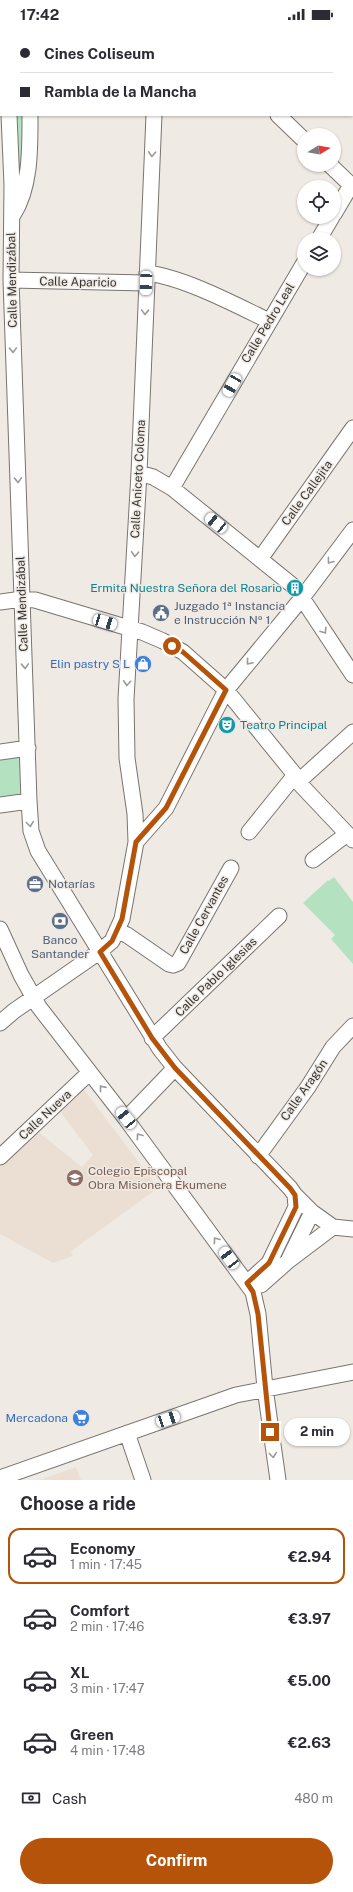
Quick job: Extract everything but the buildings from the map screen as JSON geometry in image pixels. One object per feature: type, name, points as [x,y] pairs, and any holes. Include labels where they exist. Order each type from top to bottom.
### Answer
[{"type":"street","name":"Calle Mendizábal","points":[[9,116],[6,185],[10,219],[28,748],[28,801],[31,831],[35,846],[152,1038],[175,1068],[295,1195],[312,1212],[334,1227]]},
{"type":"street","name":"Calle Mendizábal","points":[[10,219],[19,206],[24,185],[30,141],[30,116]]},
{"type":"street","name":"Calle Aniceto Coloma","points":[[0,1023],[100,952],[112,941],[122,919],[136,842],[135,814],[127,758],[126,726],[139,473],[154,116]]},
{"type":"street","points":[[279,116],[297,133]]},
{"type":"street","points":[[337,172],[352,186],[341,203]]},
{"type":"street","name":"Calle Pedro Leal","points":[[172,488],[297,275]]},
{"type":"street","name":"Calle Aparicio","points":[[11,280],[146,278],[163,276],[209,293],[269,321]]},
{"type":"street","name":"Calle Callejita","points":[[260,559],[353,428]]},
{"type":"street","points":[[139,473],[153,477],[172,488],[292,585]]},
{"type":"street","points":[[136,842],[166,808],[226,690],[302,598],[353,530]]},
{"type":"street","points":[[302,598],[353,675]]},
{"type":"street","points":[[0,602],[22,599],[35,600],[163,640],[183,652],[226,690],[296,778],[350,837],[313,860]]},
{"type":"street","points":[[249,832],[296,778],[353,732]]},
{"type":"street","points":[[0,752],[28,748]]},
{"type":"street","points":[[0,805],[28,801]]},
{"type":"street","name":"Calle Cervantes","points":[[117,931],[127,935],[169,964],[174,965],[178,963],[231,868]]},
{"type":"street","name":"Calle Pablo Iglesias","points":[[152,1038],[279,916]]},
{"type":"street","points":[[0,929],[21,976],[34,998],[126,1118],[250,1288],[258,1314],[265,1388],[278,1480]]},
{"type":"street","points":[[0,954],[21,976]]},
{"type":"street","name":"Calle Aragón","points":[[258,1156],[308,1087],[333,1048],[353,1026]]},
{"type":"street","points":[[126,1118],[175,1068]]},
{"type":"street","name":"Calle Nueva","points":[[0,1157],[90,1073]]},
{"type":"street","points":[[250,1288],[269,1263],[296,1207],[295,1195]]},
{"type":"street","points":[[288,1261],[312,1212]]},
{"type":"street","points":[[250,1288],[334,1227],[353,1229]]},
{"type":"street","points":[[0,1478],[236,1395],[265,1388],[283,1387],[353,1372]]},
{"type":"street","points":[[127,1433],[143,1480]]},
{"type":"shaded area","name":"Colegio Episcopal Obra Misionera Ekumene","points":[[82,1087],[158,1188],[71,1251],[73,1256],[53,1263],[0,1234],[0,1166],[37,1131],[82,1167],[93,1155],[59,1110]]},
{"type":"shaded area","points":[[76,1467],[81,1480],[40,1480]]},
{"type":"green space","points":[[9,116],[30,116],[26,174],[12,185]]},
{"type":"green space","points":[[20,754],[21,797],[0,799],[0,757]]},
{"type":"green space","points":[[334,877],[353,902],[353,964],[331,939],[335,935],[303,903],[328,880],[329,881]]},
{"type":"place","name":"Ermita Nuestra Señora del Rosario","points":[[295,588]]},
{"type":"place","name":"Juzgado 1ª Instancia e Instrucción Nº 1","points":[[161,613]]},
{"type":"place","name":"Elin pastry S L","points":[[143,664]]},
{"type":"place","name":"Teatro Principal","points":[[227,725]]},
{"type":"place","name":"Notarías","points":[[35,884]]},
{"type":"place","name":"Banco Santander","points":[[60,921]]},
{"type":"place","name":"Colegio Episcopal Obra Misionera Ekumene","points":[[75,1178]]},
{"type":"place","name":"Mercadona","points":[[81,1418]]},
{"type":"route","points":[[172,646],[183,652],[226,690],[166,808],[136,842],[122,919],[112,941],[100,952],[152,1038],[175,1068],[293,1191],[295,1195],[296,1207],[269,1263],[260,1273],[247,1283],[253,1292],[258,1314],[270,1432]]}]
